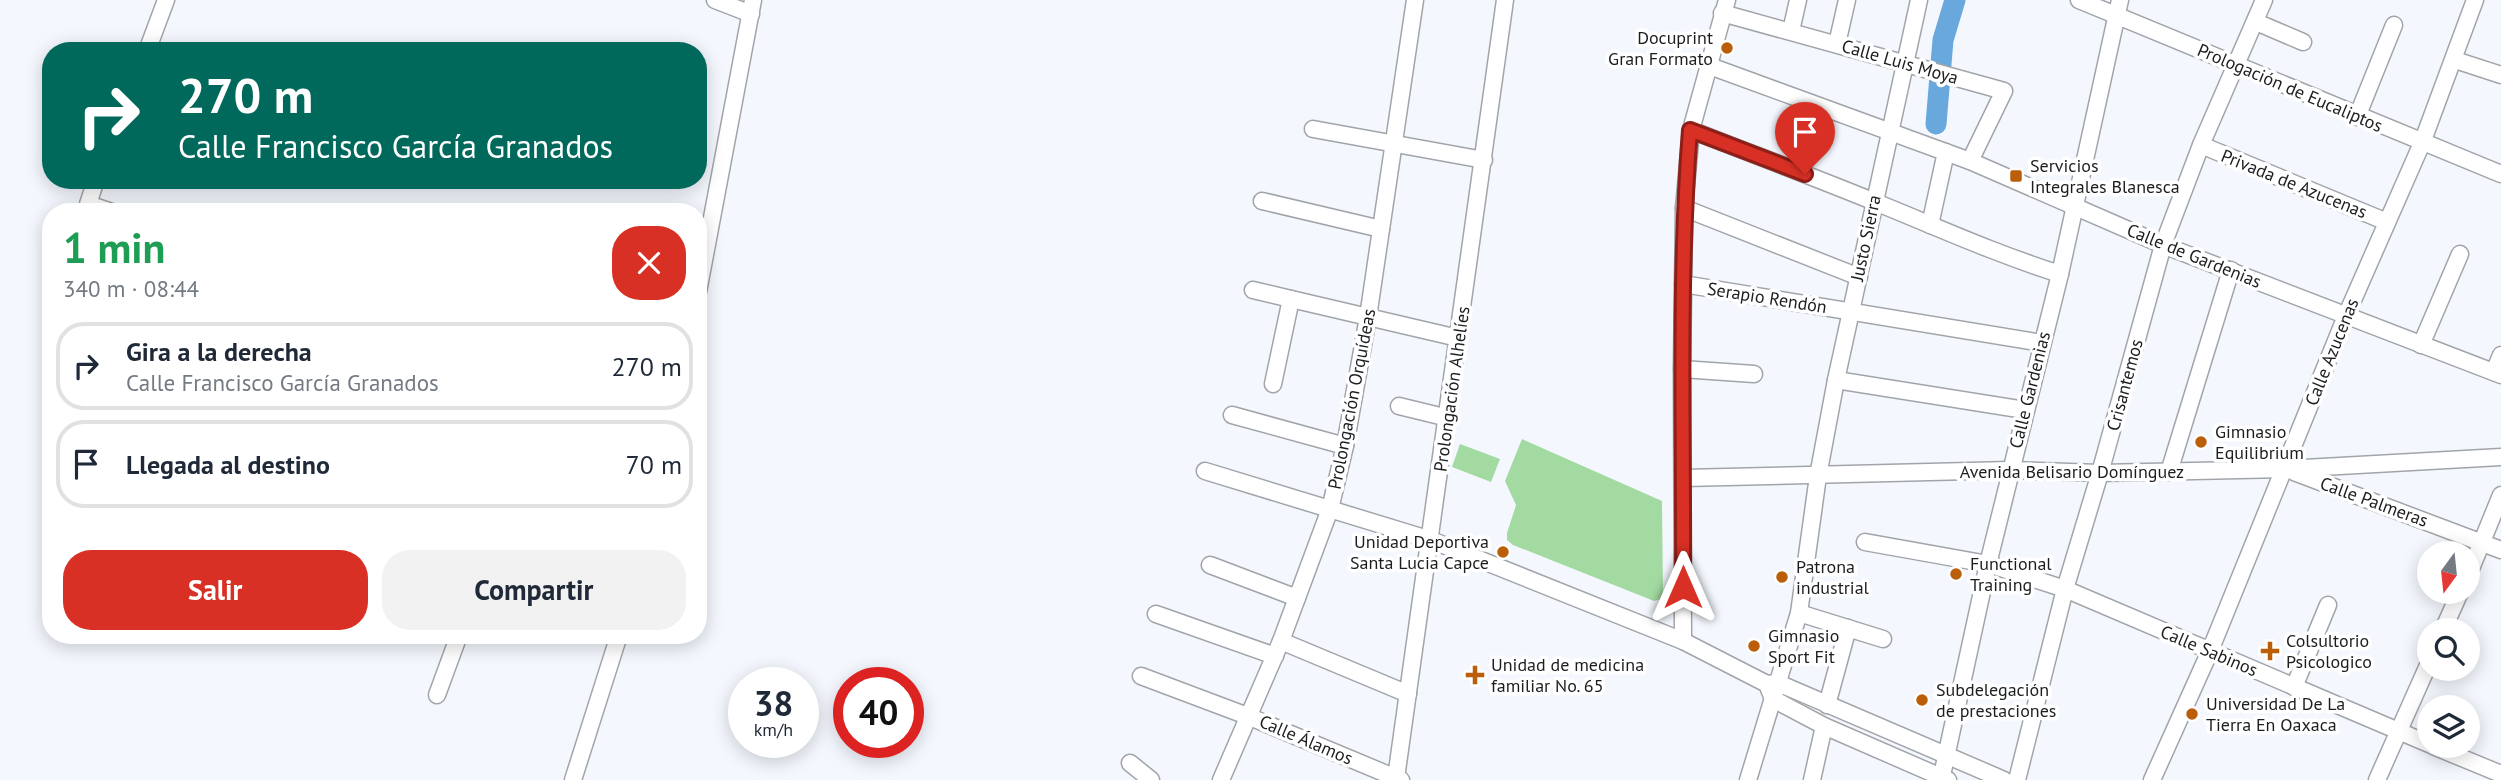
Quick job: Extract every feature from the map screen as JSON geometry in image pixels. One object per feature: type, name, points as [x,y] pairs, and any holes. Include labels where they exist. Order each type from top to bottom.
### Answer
[{"type":"street","points":[[150,42],[166,0]]},
{"type":"street","points":[[707,244],[752,7],[715,0]]},
{"type":"street","name":"Prolongación Orquídeas","points":[[1221,780],[1275,656],[1330,509],[1345,446],[1368,317],[1415,0]]},
{"type":"street","name":"Prolongación Alhelíes","points":[[1398,779],[1505,0]]},
{"type":"street","points":[[1791,31],[1798,0]]},
{"type":"street","points":[[1837,44],[1847,0]]},
{"type":"street","name":"Justo Sierra","points":[[1748,780],[1773,689],[1798,613],[1818,476],[1836,380],[1919,0]]},
{"type":"street","name":"Prologación de Eucaliptos","points":[[2079,0],[2118,8],[2237,65],[2357,117],[2501,174]]},
{"type":"street","name":"Crisantemos","points":[[2017,780],[2065,589],[2100,474],[2163,245],[2201,145],[2264,0]]},
{"type":"street","name":"Calle Azucenas","points":[[2152,780],[2210,651],[2286,470],[2346,316],[2422,143],[2475,0]]},
{"type":"street","points":[[1683,641],[1684,208],[1690,130],[1724,7]]},
{"type":"street","name":"Calle Luis Moya","points":[[1724,7],[1791,31],[2004,91],[1970,161]]},
{"type":"street","name":"Calle Gardenias","points":[[1944,779],[1988,565],[2060,274],[2118,8]]},
{"type":"street","points":[[2256,22],[2303,42]]},
{"type":"street","points":[[2357,117],[2394,25]]},
{"type":"street","points":[[2455,60],[2501,75]]},
{"type":"street","name":"Calle de Gardenias","points":[[1707,65],[1970,161],[2163,245],[2497,374]]},
{"type":"street","points":[[1313,129],[1484,160]]},
{"type":"street","points":[[1690,130],[1874,201],[2015,260],[2060,274]]},
{"type":"street","name":"Privada de Azucenas","points":[[2201,145],[2387,222]]},
{"type":"street","points":[[1930,225],[1946,152]]},
{"type":"street","points":[[1262,201],[1381,229]]},
{"type":"street","points":[[1684,208],[1859,276]]},
{"type":"street","points":[[2421,345],[2460,254]]},
{"type":"street","points":[[2169,472],[2231,270]]},
{"type":"street","name":"Serapio Rendón","points":[[1683,284],[2042,343]]},
{"type":"street","points":[[1253,290],[1458,338]]},
{"type":"street","points":[[1273,384],[1290,299]]},
{"type":"street","points":[[2497,374],[2501,355]]},
{"type":"street","points":[[1682,369],[1755,374]]},
{"type":"street","points":[[1836,380],[2025,410]]},
{"type":"street","points":[[1399,406],[1448,418]]},
{"type":"street","points":[[1232,415],[1345,446]]},
{"type":"street","name":"Avenida Belisario Domínguez","points":[[1684,478],[2010,470],[2100,474],[2286,470],[2501,457]]},
{"type":"street","name":"Calle Palmeras","points":[[2286,470],[2501,550]]},
{"type":"street","points":[[1205,471],[1431,540],[1683,641],[1773,689],[1824,726],[1944,779]]},
{"type":"street","points":[[2480,547],[2501,495]]},
{"type":"street","name":"Calle Sabinos","points":[[1865,542],[1988,565],[2065,589],[2417,739]]},
{"type":"street","points":[[1210,565],[1297,598]]},
{"type":"street","points":[[2294,687],[2328,605]]},
{"type":"street","points":[[1798,613],[1883,639]]},
{"type":"street","points":[[1156,614],[1275,656]]},
{"type":"street","points":[[1827,705],[1849,628]]},
{"type":"street","points":[[1281,640],[1408,694]]},
{"type":"street","points":[[437,695],[456,644]]},
{"type":"street","points":[[573,780],[616,644]]},
{"type":"street","name":"Calle Álamos","points":[[1142,676],[1250,717],[1398,779]]},
{"type":"street","points":[[2377,780],[2421,681]]},
{"type":"street","points":[[1773,689],[1827,705],[2004,780]]},
{"type":"street","points":[[1812,780],[1824,726]]},
{"type":"street","name":"Calle Sabinos","points":[[2462,758],[2501,774]]},
{"type":"street","points":[[1130,763],[1151,780]]},
{"type":"green space","points":[[1522,439],[1662,501],[1661,599],[1654,601],[1513,545],[1507,540],[1516,505],[1505,481]]},
{"type":"green space","points":[[1460,444],[1500,459],[1491,482],[1452,467]]},
{"type":"waterway","points":[[1936,124],[1943,40],[1955,0]]},
{"type":"place","name":"Docuprint Gran Formato","points":[[1727,48]]},
{"type":"place","name":"Servicios Integrales Blanesca","points":[[2016,176]]},
{"type":"place","name":"Gimnasio Equilibrium","points":[[2201,442]]},
{"type":"place","name":"Unidad Deportiva Santa Lucia Capce","points":[[1503,552]]},
{"type":"place","name":"Functional Training","points":[[1956,574]]},
{"type":"place","name":"Patrona industrial","points":[[1782,577]]},
{"type":"place","name":"Gimnasio Sport Fit","points":[[1754,646]]},
{"type":"place","name":"Colsultorio Psicologico","points":[[2270,651]]},
{"type":"place","name":"Unidad de medicina familiar No. 65","points":[[1475,675]]},
{"type":"place","name":"Subdelegación de prestaciones","points":[[1922,700]]},
{"type":"place","name":"Universidad De La Tierra En Oaxaca","points":[[2192,714]]},
{"type":"route","points":[[1683,587],[1684,208],[1690,130],[1805,174]]}]
